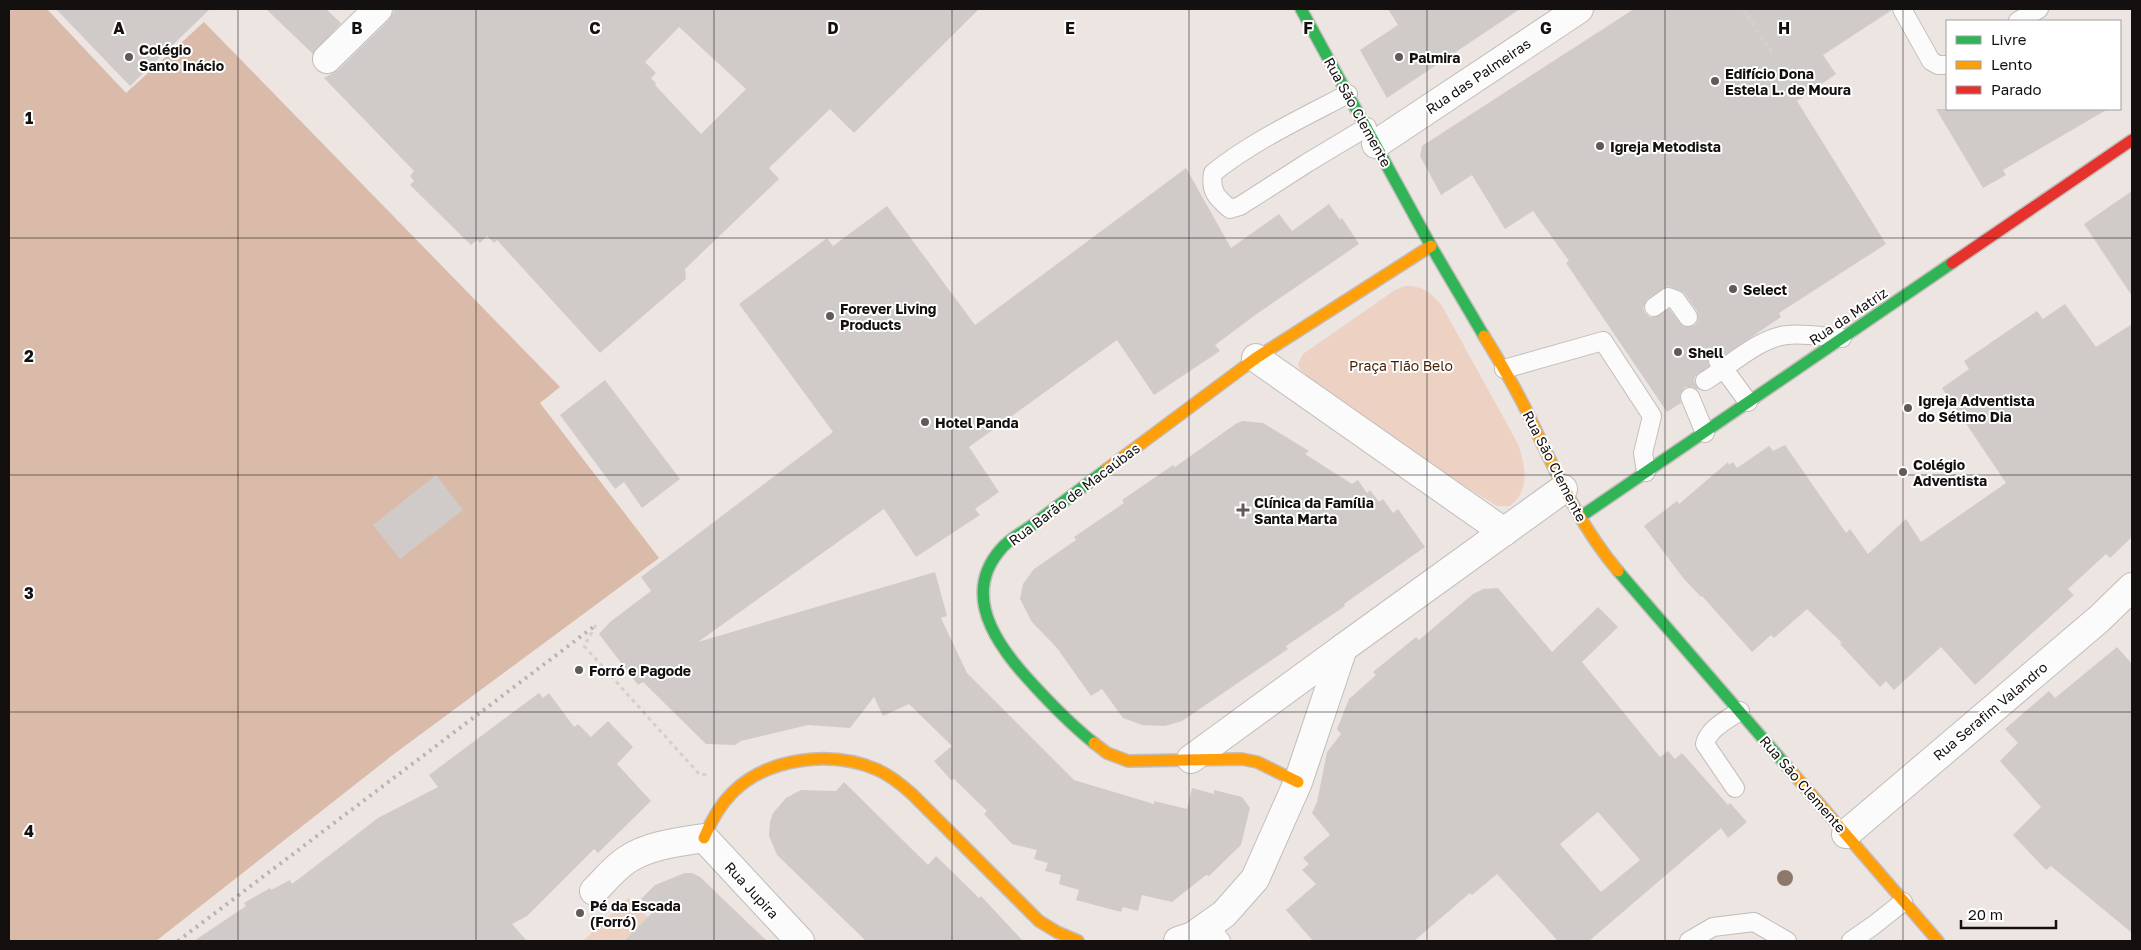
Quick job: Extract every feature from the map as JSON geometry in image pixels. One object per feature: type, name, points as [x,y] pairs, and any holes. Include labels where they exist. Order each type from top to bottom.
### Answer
[{"type":"street","points":[[327,59],[378,9]]},
{"type":"street","name":"Rua São Clemente","points":[[1301,9],[1431,246],[1504,369],[1528,414],[1563,489],[1602,552],[1938,941]]},
{"type":"street","name":"Rua das Palmeiras","points":[[1372,136],[1579,9]]},
{"type":"street","name":"Rua da Matriz","points":[[1580,517],[2132,140]]},
{"type":"street","name":"Rua Barão de Macaúbas","points":[[1298,782],[1257,762],[1242,759],[1136,762],[1118,758],[1106,751],[1064,715],[1017,667],[997,640],[988,622],[983,591],[987,569],[1001,548],[1256,358],[1431,246]]},
{"type":"street","points":[[1256,358],[1504,532]]},
{"type":"street","points":[[1191,759],[1563,489]]},
{"type":"street","name":"Rua Serafim Valandro","points":[[1846,834],[2076,638],[2132,587]]},
{"type":"street","points":[[1178,941],[1193,936],[1214,933],[1224,914],[1255,879],[1298,782],[1342,648]]},
{"type":"street","points":[[594,891],[627,859],[644,851],[704,838],[710,822],[722,802],[744,783],[768,769],[788,763],[827,760],[854,763],[877,770],[908,791],[967,846],[1028,911],[1054,931],[1078,941]]},
{"type":"street","name":"Rua Jupira","points":[[704,838],[800,941]]},
{"type":"lane","points":[[1902,9],[1931,61],[1938,65],[1946,64]]},
{"type":"lane","points":[[2020,20],[2039,9]]},
{"type":"lane","points":[[1348,94],[1289,125],[1223,164],[1213,173],[1211,185],[1218,199],[1230,208],[1240,206],[1307,163],[1372,136]]},
{"type":"lane","points":[[1654,307],[1668,297],[1676,300],[1688,317]]},
{"type":"lane","points":[[1705,381],[1721,365],[1762,344],[1786,335],[1842,338]]},
{"type":"lane","points":[[1504,369],[1608,337],[1658,412],[1643,453],[1646,472]]},
{"type":"lane","points":[[1721,365],[1748,402]]},
{"type":"lane","points":[[1690,396],[1705,432]]},
{"type":"lane","points":[[1735,788],[1705,744],[1706,738],[1718,726],[1740,711]]},
{"type":"lane","points":[[1851,941],[1903,902]]},
{"type":"lane","points":[[1689,941],[1713,927],[1754,922],[1787,941]]},
{"type":"path","points":[[1743,9],[1773,54]]},
{"type":"path","points":[[596,625],[584,646],[700,775],[710,774]]},
{"type":"green space","name":"Praça Tião Belo","points":[[1405,286],[1421,288],[1434,297],[1442,306],[1518,444],[1523,460],[1524,485],[1517,500],[1510,506],[1497,506],[1466,487],[1314,383],[1299,368],[1298,364],[1303,354],[1395,290]]},
{"type":"green space","points":[[628,898],[672,941],[583,941]]},
{"type":"shaded area","points":[[9,9],[47,9],[126,93],[204,22],[560,387],[540,403],[659,558],[394,754],[156,941],[9,941]]},
{"type":"building","name":"Colégio Santo Inácio","points":[[56,9],[210,9],[130,86]]},
{"type":"building","points":[[266,9],[326,9],[341,23],[313,54]]},
{"type":"building","points":[[395,9],[979,9],[854,133],[830,109],[769,168],[779,179],[685,269],[686,279],[600,353],[497,240],[494,243],[487,236],[480,243],[477,240],[471,245],[410,185],[414,181],[410,176],[414,171],[324,78],[338,70],[389,20]],"holes":[[[679,27],[746,89],[701,134],[655,85],[656,83],[651,78],[656,73],[645,62]]]},
{"type":"building","points":[[1388,9],[1520,9],[1387,98],[1360,50],[1398,25]]},
{"type":"building","points":[[1634,9],[1892,10],[1823,55],[1836,74],[1797,101],[1886,244],[1779,313],[1781,317],[1726,354],[1717,350],[1711,353],[1708,357],[1709,366],[1695,377],[1694,382],[1700,390],[1685,387],[1680,395],[1681,403],[1667,412],[1566,263],[1569,261],[1533,211],[1505,229],[1472,175],[1441,195],[1420,156],[1422,146]],"holes":[[[1667,286],[1684,293],[1697,311],[1698,321],[1694,326],[1683,326],[1669,309],[1656,317],[1650,317],[1645,313],[1643,308],[1647,299]]]},
{"type":"building","points":[[1936,109],[2106,110],[2003,170],[2006,175],[1983,188]]},
{"type":"building","points":[[1186,168],[1231,248],[1279,214],[1292,231],[1329,204],[1340,220],[1342,218],[1359,244],[1258,313],[1215,345],[1220,351],[1154,395],[1117,340],[969,447],[999,492],[975,509],[980,515],[916,557],[884,509],[698,642],[935,572],[947,616],[941,618],[967,673],[1074,780],[1154,804],[1154,801],[1187,809],[1192,788],[1214,794],[1214,790],[1242,797],[1250,808],[1241,845],[1209,876],[1206,875],[1172,902],[1142,895],[1138,911],[1123,907],[1121,912],[1076,900],[1079,890],[1059,884],[1061,875],[1045,871],[1048,863],[1034,859],[1037,850],[1012,844],[984,814],[987,811],[954,779],[951,780],[934,761],[952,746],[909,704],[883,716],[874,697],[850,728],[808,725],[741,741],[735,745],[706,744],[643,682],[638,685],[599,634],[610,622],[651,591],[641,577],[833,432],[739,304],[827,238],[833,246],[887,206],[975,325]]},
{"type":"building","points":[[2132,191],[2132,296],[2084,224]]},
{"type":"building","points":[[2065,304],[2096,347],[2132,324],[2132,537],[2110,558],[2106,554],[2068,589],[2074,595],[1975,685],[1941,647],[1894,690],[1886,681],[1880,687],[1840,644],[1842,643],[1807,609],[1774,638],[1771,635],[1752,652],[1702,596],[1684,579],[1644,526],[1677,501],[1679,504],[1728,462],[1729,465],[1733,462],[1737,468],[1769,446],[1773,451],[1785,445],[1846,533],[1850,529],[1868,554],[1906,519],[1921,542],[2006,483],[1942,388],[1969,369],[1964,361],[2037,311],[2043,319]]},
{"type":"building","points":[[605,380],[680,479],[642,508],[624,482],[615,489],[560,415]]},
{"type":"building","points":[[1243,421],[1263,423],[1309,451],[1305,454],[1352,484],[1358,480],[1367,493],[1370,490],[1379,502],[1383,499],[1393,513],[1398,509],[1425,547],[1344,604],[1345,606],[1286,646],[1288,649],[1182,721],[1165,726],[1142,725],[1123,718],[1102,689],[1091,696],[1057,648],[1032,622],[1020,599],[1023,584],[1034,569],[1076,540],[1074,537],[1124,503],[1122,500],[1173,465],[1175,467],[1237,423]]},
{"type":"building","points":[[436,475],[463,510],[400,559],[373,525]]},
{"type":"building","points":[[1498,588],[1552,652],[1598,607],[1618,627],[1582,662],[1660,757],[1668,751],[1675,759],[1682,753],[1728,805],[1730,803],[1747,822],[1728,838],[1721,828],[1589,941],[1558,941],[1497,874],[1472,895],[1470,893],[1414,941],[1313,941],[1286,910],[1316,884],[1302,870],[1309,864],[1303,858],[1330,835],[1312,813],[1317,802],[1327,752],[1341,734],[1337,729],[1349,699],[1376,675],[1373,672],[1416,637],[1419,640],[1473,594],[1483,589]],"holes":[[[1598,812],[1640,860],[1601,892],[1560,844]]]},
{"type":"building","points":[[2117,647],[2132,664],[2132,933],[2051,866],[2046,870],[2013,835],[2041,807],[2000,761],[2018,743],[2005,729],[2049,691],[2055,698]]},
{"type":"building","points":[[539,693],[543,698],[549,693],[574,727],[578,724],[591,737],[608,721],[633,747],[617,764],[651,801],[598,853],[594,849],[527,916],[512,924],[527,941],[194,941],[246,906],[244,903],[270,888],[271,890],[290,880],[292,884],[378,818],[438,787],[429,775]]},
{"type":"building","points":[[844,782],[928,865],[936,856],[979,898],[981,896],[1023,941],[866,941],[777,855],[769,836],[773,813],[786,798],[801,790],[836,791]]},
{"type":"building","points":[[685,873],[692,873],[700,877],[767,941],[624,941],[654,911],[641,899],[655,885]]},
{"type":"railway","points":[[178,941],[596,625]]},
{"type":"traffic: fast","points":[[1301,9],[1431,246],[1484,336]]},
{"type":"traffic: fast","points":[[1580,517],[1952,263]]},
{"type":"traffic: fast","points":[[1094,743],[1041,693],[1001,645],[991,626],[985,607],[983,588],[988,568],[1004,546],[1107,469]]},
{"type":"traffic: fast","points":[[1618,571],[1791,771]]},
{"type":"traffic: slow","points":[[1107,469],[1256,358],[1431,246]]},
{"type":"traffic: slow","points":[[1484,336],[1519,395],[1558,477],[1580,516],[1591,535],[1618,571]]},
{"type":"traffic: slow","points":[[1094,743],[1107,753],[1128,761],[1242,759],[1257,762],[1298,782]]},
{"type":"traffic: slow","points":[[704,838],[716,814],[727,798],[747,781],[764,771],[782,765],[821,759],[841,760],[860,764],[883,772],[904,787],[1039,921],[1057,932],[1078,941]]},
{"type":"traffic: slow","points":[[1791,771],[1938,941]]},
{"type":"traffic: jam","points":[[1952,263],[2132,140]]},
{"type":"place","name":"Colégio Santo Inácio","points":[[129,57]]},
{"type":"place","name":"Palmira","points":[[1399,57]]},
{"type":"place","name":"Edifício Dona Estela L. de Moura","points":[[1715,81]]},
{"type":"place","name":"Igreja Metodista","points":[[1600,146]]},
{"type":"place","name":"Select","points":[[1733,289]]},
{"type":"place","name":"Forever Living Products","points":[[830,316]]},
{"type":"place","name":"Shell","points":[[1678,352]]},
{"type":"place","name":"Igreja Adventista do Sétimo Dia","points":[[1908,408]]},
{"type":"place","name":"Hotel Panda","points":[[925,422]]},
{"type":"place","name":"Colégio Adventista","points":[[1903,472]]},
{"type":"place","name":"Clínica da Família Santa Marta","points":[[1243,510]]},
{"type":"place","name":"Forró e Pagode","points":[[579,670]]},
{"type":"place","name":"Pé da Escada (Forró)","points":[[580,913]]}]
